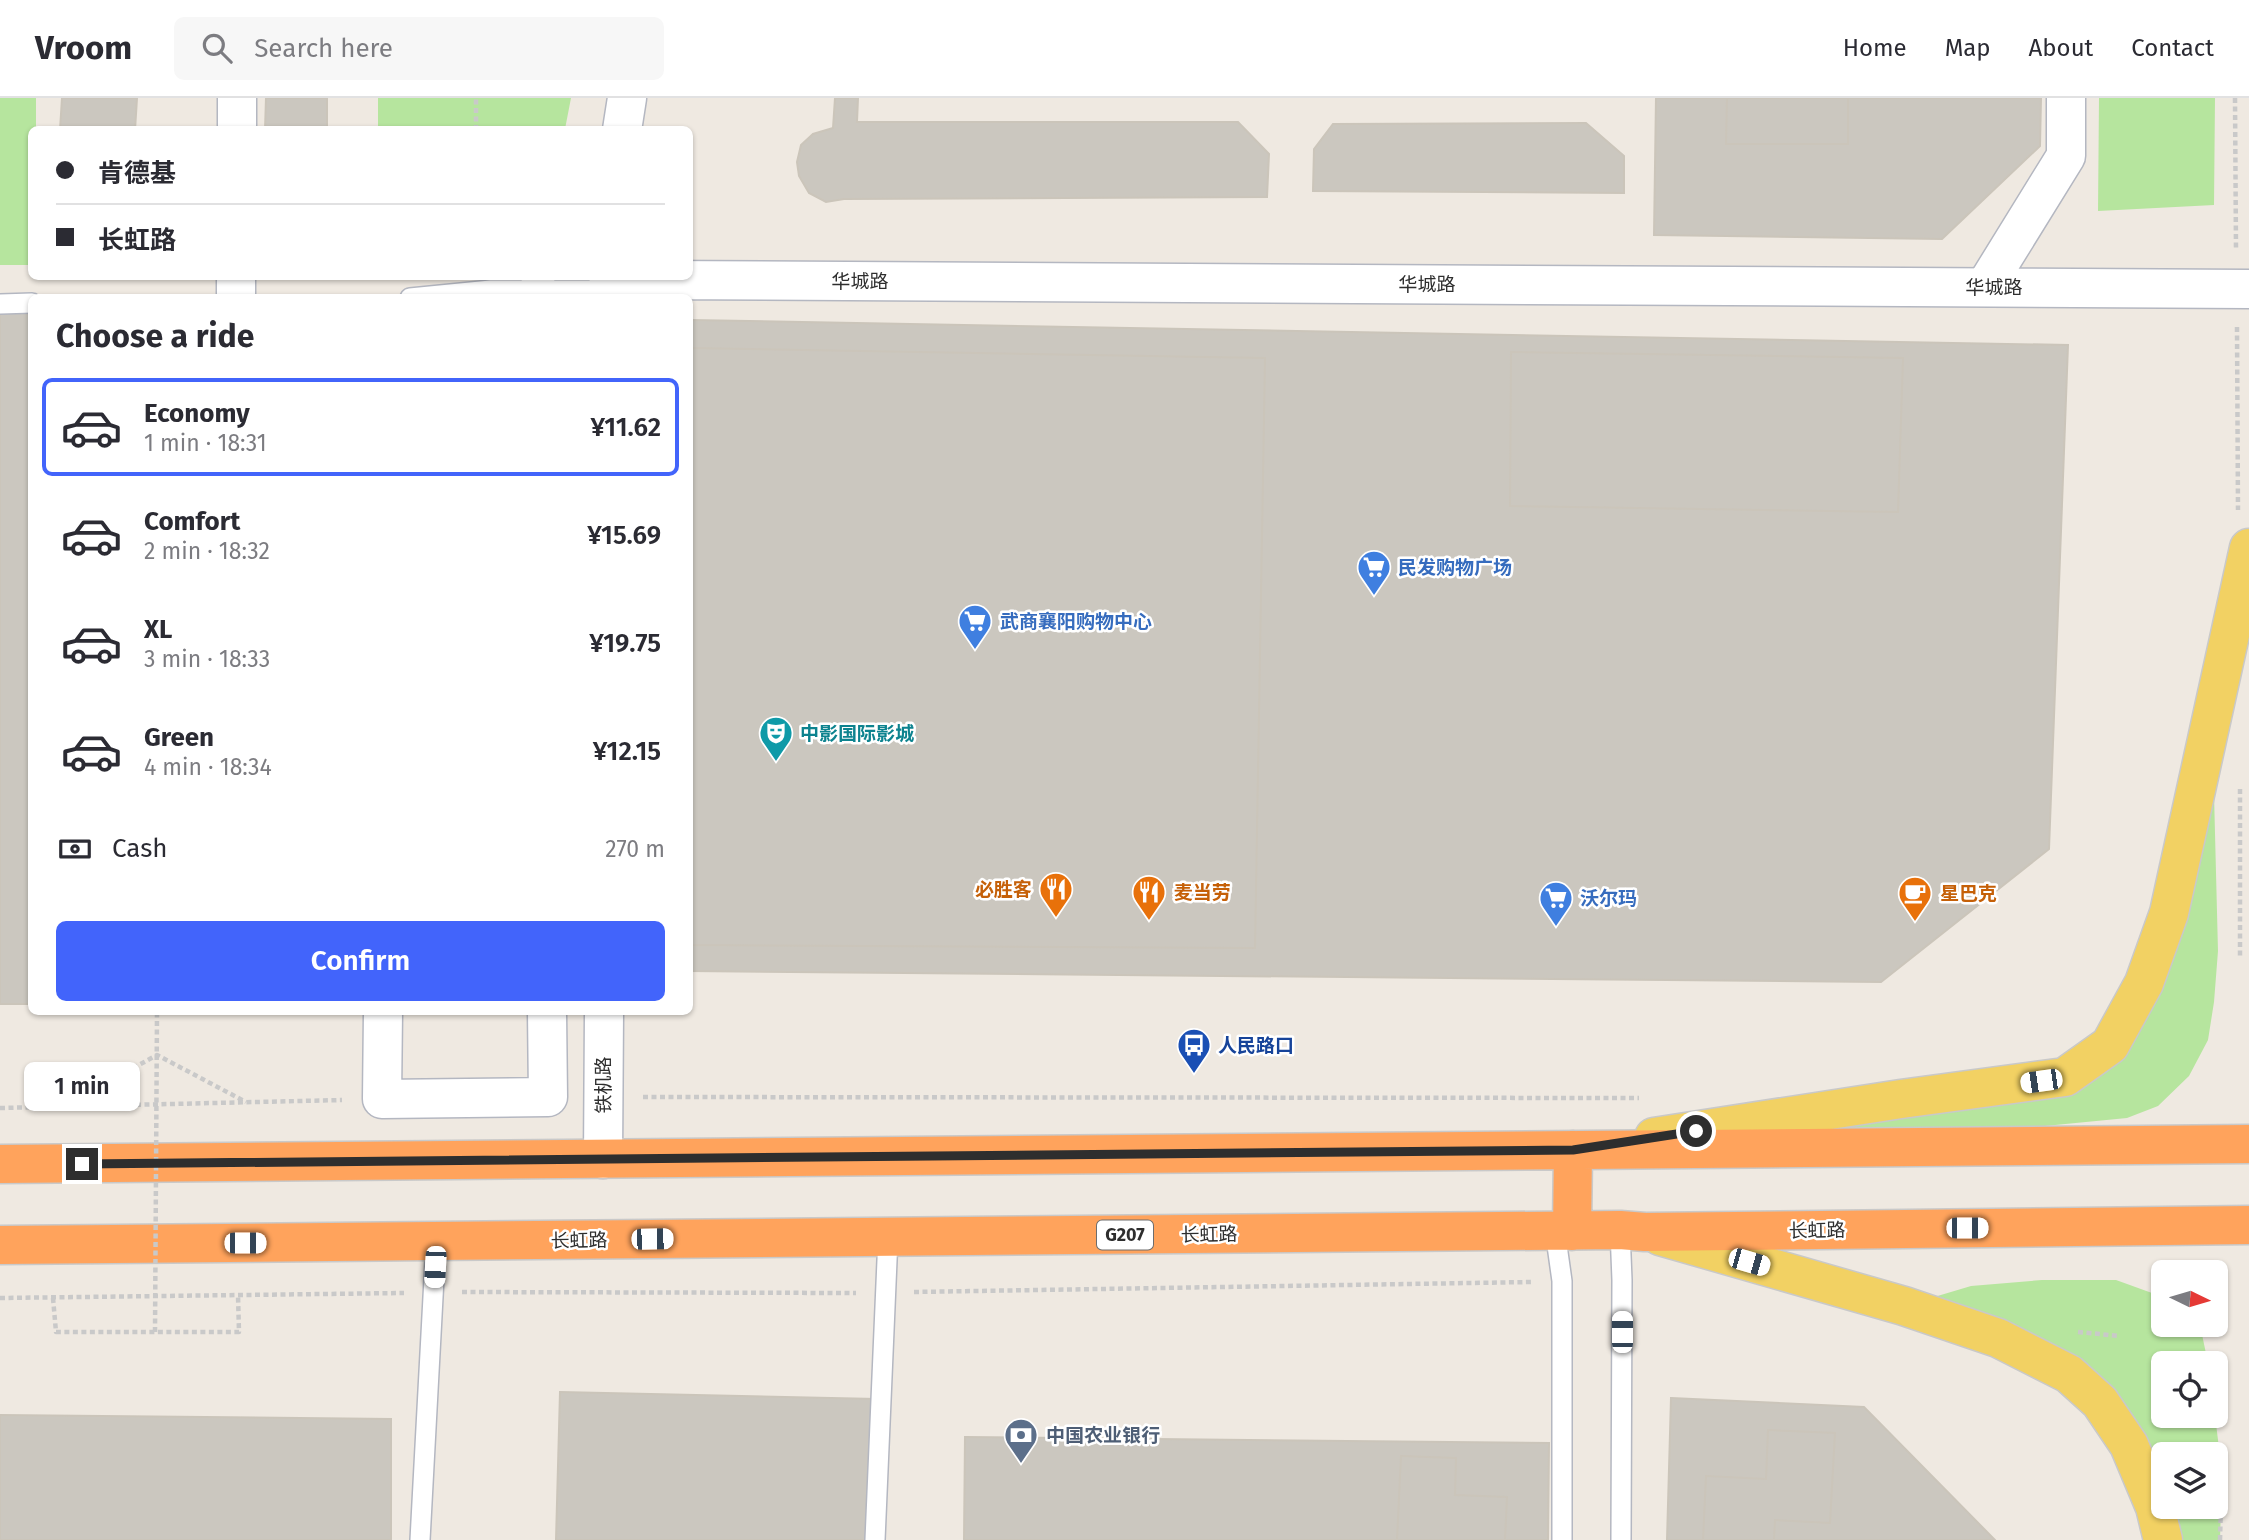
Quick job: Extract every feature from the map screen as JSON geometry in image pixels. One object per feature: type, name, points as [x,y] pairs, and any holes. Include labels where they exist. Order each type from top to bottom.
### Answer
[{"type":"highway","points":[[0,1164],[2249,1144]]},
{"type":"highway","points":[[1564,1231],[1577,1150]]},
{"type":"highway","name":"长虹路","points":[[0,1245],[2249,1225]]},
{"type":"main road","points":[[1577,1150],[1901,1099],[2065,1077],[2110,1045],[2144,983],[2169,913],[2249,548]]},
{"type":"main road","points":[[1632,1231],[1928,1314],[1998,1338],[2069,1374],[2099,1402],[2129,1445],[2155,1507],[2163,1540]]},
{"type":"street","points":[[237,98],[237,126]]},
{"type":"street","points":[[623,126],[627,98]]},
{"type":"street","points":[[1986,287],[2066,156],[2066,98]]},
{"type":"street","name":"华城路","points":[[605,288],[658,280],[1324,297],[1986,287],[2249,289]]},
{"type":"street","points":[[383,1015],[382,1100],[548,1097],[547,1015]]},
{"type":"street","name":"铁机路","points":[[603,1159],[604,1015]]},
{"type":"lane","points":[[450,294],[491,290],[538,294],[605,288]]},
{"type":"lane","points":[[0,304],[28,303]]},
{"type":"lane","points":[[1562,1540],[1564,1231]]},
{"type":"lane","points":[[1621,1540],[1622,1280],[1632,1231]]},
{"type":"lane","points":[[875,1540],[888,1237]]},
{"type":"lane","points":[[420,1540],[436,1241]]},
{"type":"path","points":[[476,98],[476,126]]},
{"type":"path","points":[[155,1332],[157,1015]]},
{"type":"path","points":[[157,1055],[247,1103]]},
{"type":"path","points":[[64,1107],[157,1055]]},
{"type":"path","points":[[603,1097],[1650,1098]]},
{"type":"path","points":[[0,1108],[382,1100]]},
{"type":"path","points":[[0,1298],[433,1292],[886,1293],[1562,1281]]},
{"type":"path","points":[[53,1297],[56,1332],[239,1332],[238,1295]]},
{"type":"path","points":[[2069,1332],[2119,1336]]},
{"type":"path","points":[[2220,1540],[2221,1519]]},
{"type":"green space","points":[[0,98],[36,98],[36,126],[28,126],[28,265],[0,265]]},
{"type":"green space","points":[[378,98],[571,98],[566,126],[378,126]]},
{"type":"green space","points":[[2099,98],[2215,98],[2214,205],[2098,211]]},
{"type":"green space","points":[[2212,715],[2218,951],[2214,1002],[2208,1040],[2189,1076],[2158,1106],[2127,1118],[1963,1134],[1670,1135],[2065,1077],[2110,1045]]},
{"type":"green space","points":[[2042,1280],[2116,1280],[2151,1293],[2151,1337],[2203,1337],[2205,1351],[2151,1351],[2151,1428],[2216,1428],[2218,1442],[2151,1442],[2151,1514],[2100,1402],[1904,1306],[1971,1286]]},
{"type":"green space","points":[[2153,1519],[2221,1519],[2220,1540],[2163,1540]]},
{"type":"building","points":[[62,98],[137,98],[135,126],[60,126]]},
{"type":"building","points":[[266,98],[327,98],[327,126],[265,126]]},
{"type":"building","points":[[835,98],[858,98],[857,122],[1238,122],[1269,154],[1267,197],[844,199],[826,202],[809,193],[799,176],[797,162],[801,145],[813,134],[833,128]]},
{"type":"building","points":[[1656,98],[2041,98],[2040,146],[1942,239],[1654,235]]},
{"type":"building","points":[[1727,98],[1848,98],[1848,144],[1726,144]]},
{"type":"building","points":[[1586,123],[1624,156],[1624,193],[1313,191],[1314,149],[1333,124]]},
{"type":"building","points":[[0,313],[28,313],[28,1004],[0,1004]]},
{"type":"building","name":"民发购物广场","points":[[693,320],[2068,345],[2049,849],[1881,982],[693,971]]},
{"type":"building","name":"武商襄阳购物中心","points":[[693,348],[1265,358],[1255,948],[693,945]]},
{"type":"building","points":[[1511,352],[1903,358],[1898,512],[1510,506]]},
{"type":"building","points":[[560,1392],[876,1399],[872,1540],[556,1540]]},
{"type":"building","points":[[1671,1398],[1864,1407],[1995,1540],[1667,1540]]},
{"type":"building","points":[[0,1415],[391,1419],[391,1540],[0,1540]]},
{"type":"building","points":[[1768,1430],[1835,1433],[1830,1523],[1775,1520],[1774,1540],[1703,1540],[1706,1476],[1766,1479]]},
{"type":"building","points":[[965,1437],[1549,1443],[1548,1540],[964,1540]]},
{"type":"building","points":[[1401,1456],[1456,1458],[1455,1495],[1507,1497],[1505,1540],[1397,1540]]},
{"type":"place","name":"民发购物广场","points":[[1374,597]]},
{"type":"place","name":"武商襄阳购物中心","points":[[975,651]]},
{"type":"place","name":"中影国际影城","points":[[776,763]]},
{"type":"place","name":"必胜客","points":[[1056,919]]},
{"type":"place","name":"麦当劳","points":[[1149,922]]},
{"type":"place","name":"星巴克","points":[[1915,923]]},
{"type":"place","name":"沃尔玛","points":[[1556,928]]},
{"type":"place","name":"人民路口","points":[[1194,1075]]},
{"type":"place","name":"中国农业银行","points":[[1021,1465]]},
{"type":"route","points":[[82,1164],[1573,1150],[1696,1131]]}]
